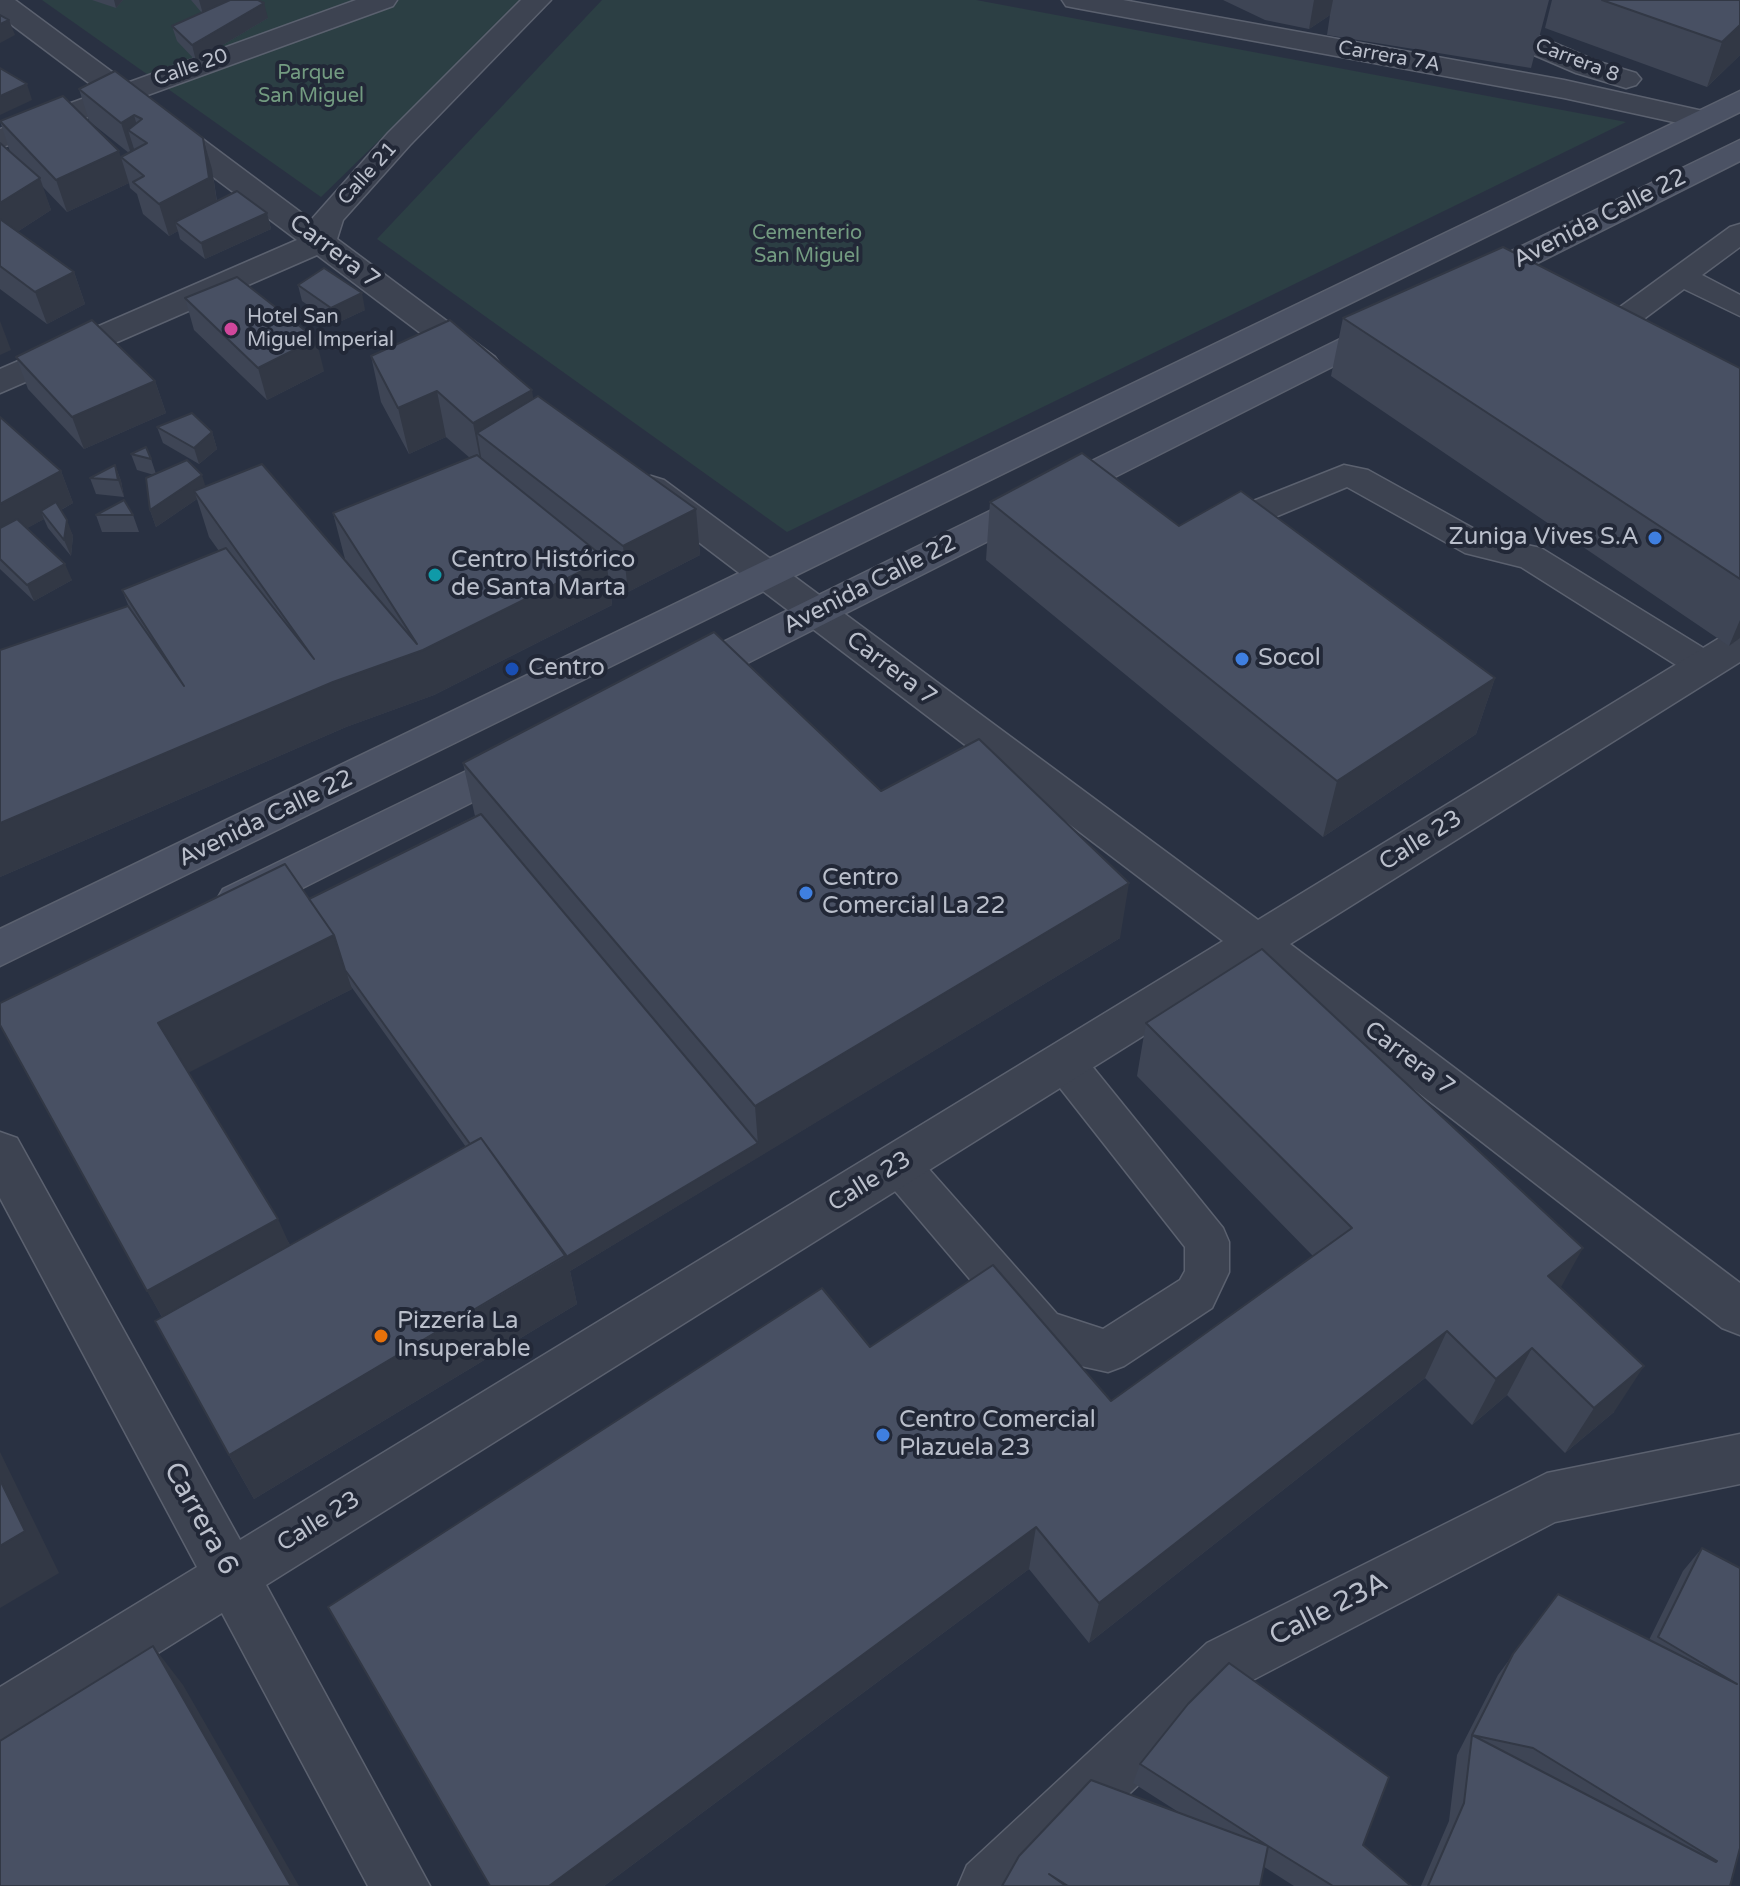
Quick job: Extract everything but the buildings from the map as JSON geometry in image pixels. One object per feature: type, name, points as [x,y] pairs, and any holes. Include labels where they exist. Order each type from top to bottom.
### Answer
[{"type":"main road","name":"Avenida Calle 22","points":[[0,949],[1730,112]]},
{"type":"main road","name":"Avenida Calle 22","points":[[644,699],[1740,149]]},
{"type":"main road","points":[[200,920],[558,742]]},
{"type":"street","name":"Calle 20","points":[[0,139],[121,92],[383,0]]},
{"type":"street","name":"Calle 21","points":[[320,242],[328,218],[537,0]]},
{"type":"street","name":"Carrera 7A","points":[[1076,0],[1564,89],[1730,112]]},
{"type":"street","name":"Carrera 8","points":[[1430,0],[1586,67],[1730,112]]},
{"type":"street","name":"Carrera 7","points":[[0,2],[504,379]]},
{"type":"street","points":[[0,382],[320,242]]},
{"type":"street","name":"Carrera 7","points":[[629,473],[1257,943],[1740,1312]]},
{"type":"street","name":"Calle 23","points":[[0,1719],[1723,655]]},
{"type":"street","name":"Carrera 6","points":[[0,1152],[400,1886]]},
{"type":"street","name":"Calle 23A","points":[[988,1886],[1227,1663],[1547,1498],[1740,1459]]},
{"type":"lane","points":[[1740,233],[1620,322],[1620,327],[1740,391]]},
{"type":"lane","points":[[1682,276],[1740,307]]},
{"type":"lane","points":[[1189,540],[1333,480],[1344,476],[1356,478],[1477,545],[1501,553],[1529,556],[1723,655]]},
{"type":"lane","points":[[1067,486],[1103,509]]},
{"type":"lane","points":[[898,1164],[1041,1329],[1072,1343],[1108,1351],[1196,1294],[1207,1272],[1207,1242],[1064,1062]]},
{"type":"green space","name":"Parque San Miguel","points":[[42,0],[523,0],[321,197]]},
{"type":"green space","name":"Cementerio San Miguel","points":[[602,0],[976,0],[1626,122],[787,532],[377,239]]},
{"type":"place","name":"Hotel San Miguel Imperial","points":[[231,329]]},
{"type":"place","name":"Zuniga Vives S.A","points":[[1655,538]]},
{"type":"place","name":"Centro Histórico de Santa Marta","points":[[435,575]]},
{"type":"place","name":"Socol","points":[[1242,659]]},
{"type":"place","name":"Centro","points":[[512,669]]},
{"type":"place","name":"Centro Comercial La 22","points":[[806,893]]},
{"type":"place","name":"Pizzería La Insuperable","points":[[381,1336]]},
{"type":"place","name":"Centro Comercial Plazuela 23","points":[[883,1435]]}]
